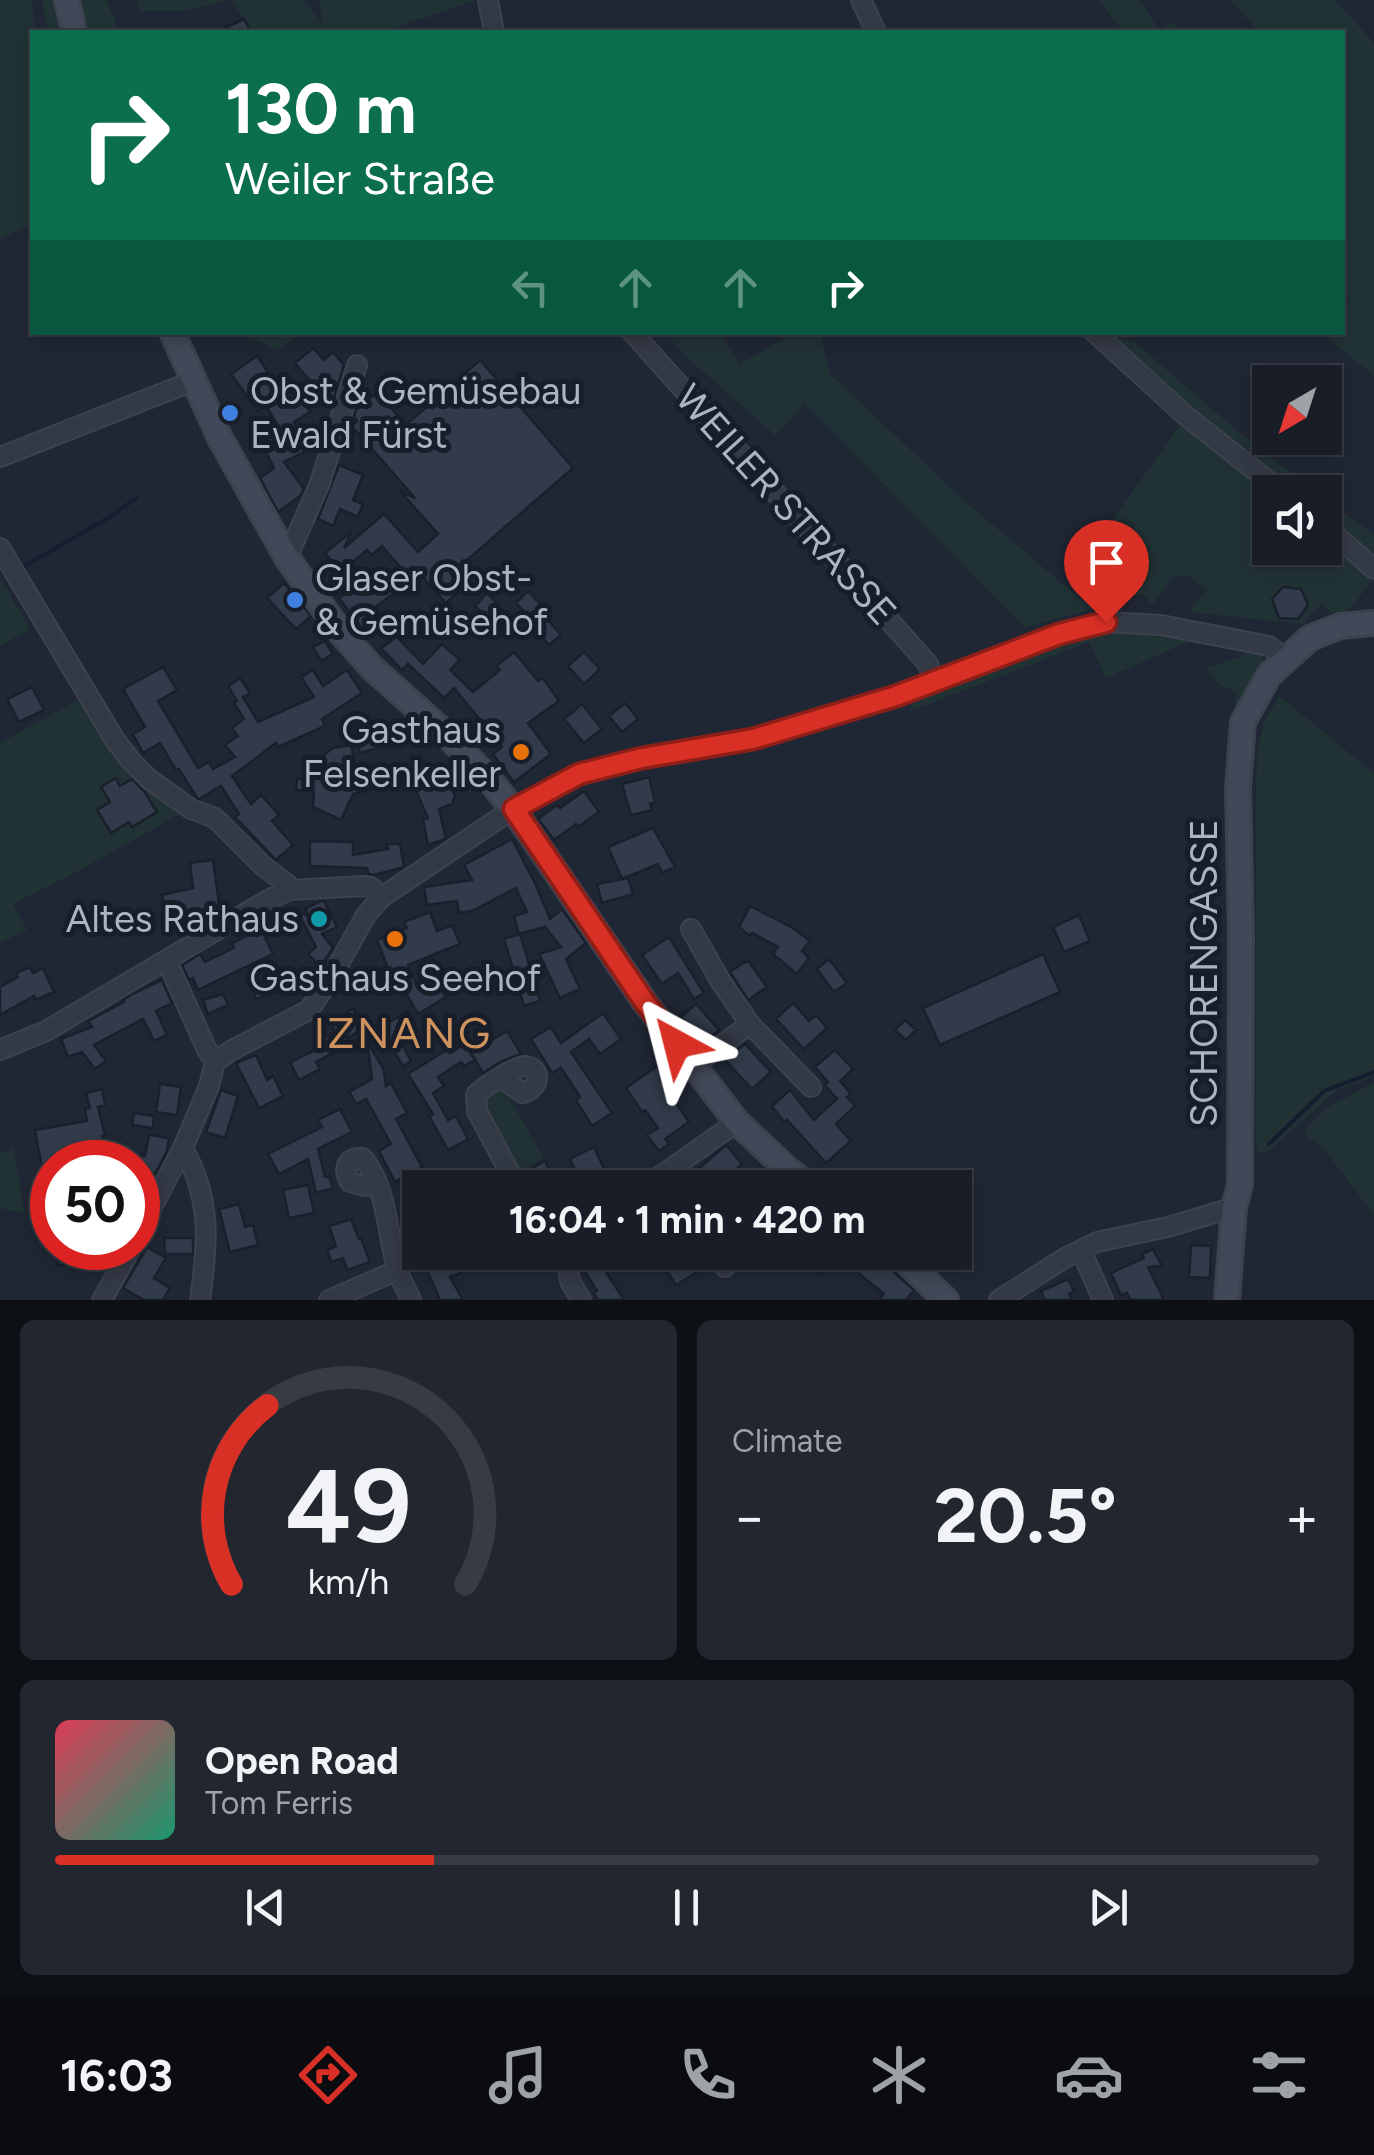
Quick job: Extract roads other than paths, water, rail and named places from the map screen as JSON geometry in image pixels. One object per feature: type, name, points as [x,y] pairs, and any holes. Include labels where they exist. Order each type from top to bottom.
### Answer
[{"type":"main road","points":[[67,0],[74,30]]},
{"type":"main road","points":[[173,335],[220,438],[287,558],[342,634],[372,668],[445,733],[514,809],[644,1001],[693,1066],[736,1122],[788,1170]]},
{"type":"main road","points":[[1285,658],[1310,638],[1340,626],[1374,623]]},
{"type":"main road","name":"SCHORENGASSE","points":[[1227,1300],[1234,1207],[1240,1185],[1238,788],[1243,722],[1269,675],[1285,658]]},
{"type":"main road","points":[[915,1270],[946,1300]]},
{"type":"street","points":[[488,0],[494,30]]},
{"type":"street","points":[[861,0],[875,30]]},
{"type":"street","name":"WEILER STRASSE","points":[[635,335],[928,664],[933,680]]},
{"type":"street","points":[[1097,335],[1186,416],[1261,475]]},
{"type":"street","points":[[287,558],[320,483],[357,365]]},
{"type":"street","points":[[0,457],[193,381]]},
{"type":"street","points":[[1342,541],[1374,568]]},
{"type":"street","points":[[0,548],[131,762],[191,809],[215,818],[290,890]]},
{"type":"street","points":[[160,1192],[183,1148],[215,1062],[309,1010],[366,914],[382,897],[514,809],[579,774],[642,758],[753,739],[896,696],[1059,634],[1106,622],[1160,625],[1238,639],[1269,646],[1285,658]]},
{"type":"street","points":[[0,1050],[46,1031],[290,890],[363,886],[371,887],[382,897]]},
{"type":"street","points":[[691,929],[750,1024],[811,1087]]},
{"type":"street","points":[[167,961],[215,1062]]},
{"type":"street","points":[[693,1066],[750,1024]]},
{"type":"street","points":[[502,1079],[484,1086],[476,1094],[476,1102],[508,1170]]},
{"type":"street","points":[[681,1170],[736,1122]]},
{"type":"street","points":[[183,1148],[194,1167],[207,1225],[208,1247],[200,1300]]},
{"type":"street","points":[[378,1185],[398,1270],[411,1300]]},
{"type":"street","points":[[999,1300],[1097,1242],[1168,1228],[1234,1207]]},
{"type":"street","points":[[1080,1250],[1102,1300]]},
{"type":"street","points":[[102,1300],[118,1270]]},
{"type":"street","points":[[329,1300],[398,1270]]},
{"type":"street","points":[[568,1270],[581,1300]]},
{"type":"waterway","points":[[21,568],[136,498]]},
{"type":"waterway","points":[[1269,1144],[1324,1091],[1374,1072]]},
{"type":"place","name":"Obst & Gemüsebau Ewald Fürst","points":[[230,413]]},
{"type":"place","name":"Glaser Obst- & Gemüsehof","points":[[295,600]]},
{"type":"place","name":"Gasthaus Felsenkeller","points":[[521,752]]},
{"type":"place","name":"Altes Rathaus","points":[[319,919]]},
{"type":"place","name":"Gasthaus Seehof","points":[[395,939]]},
{"type":"district","name":"IZNANG","points":[[403,1033]]}]
